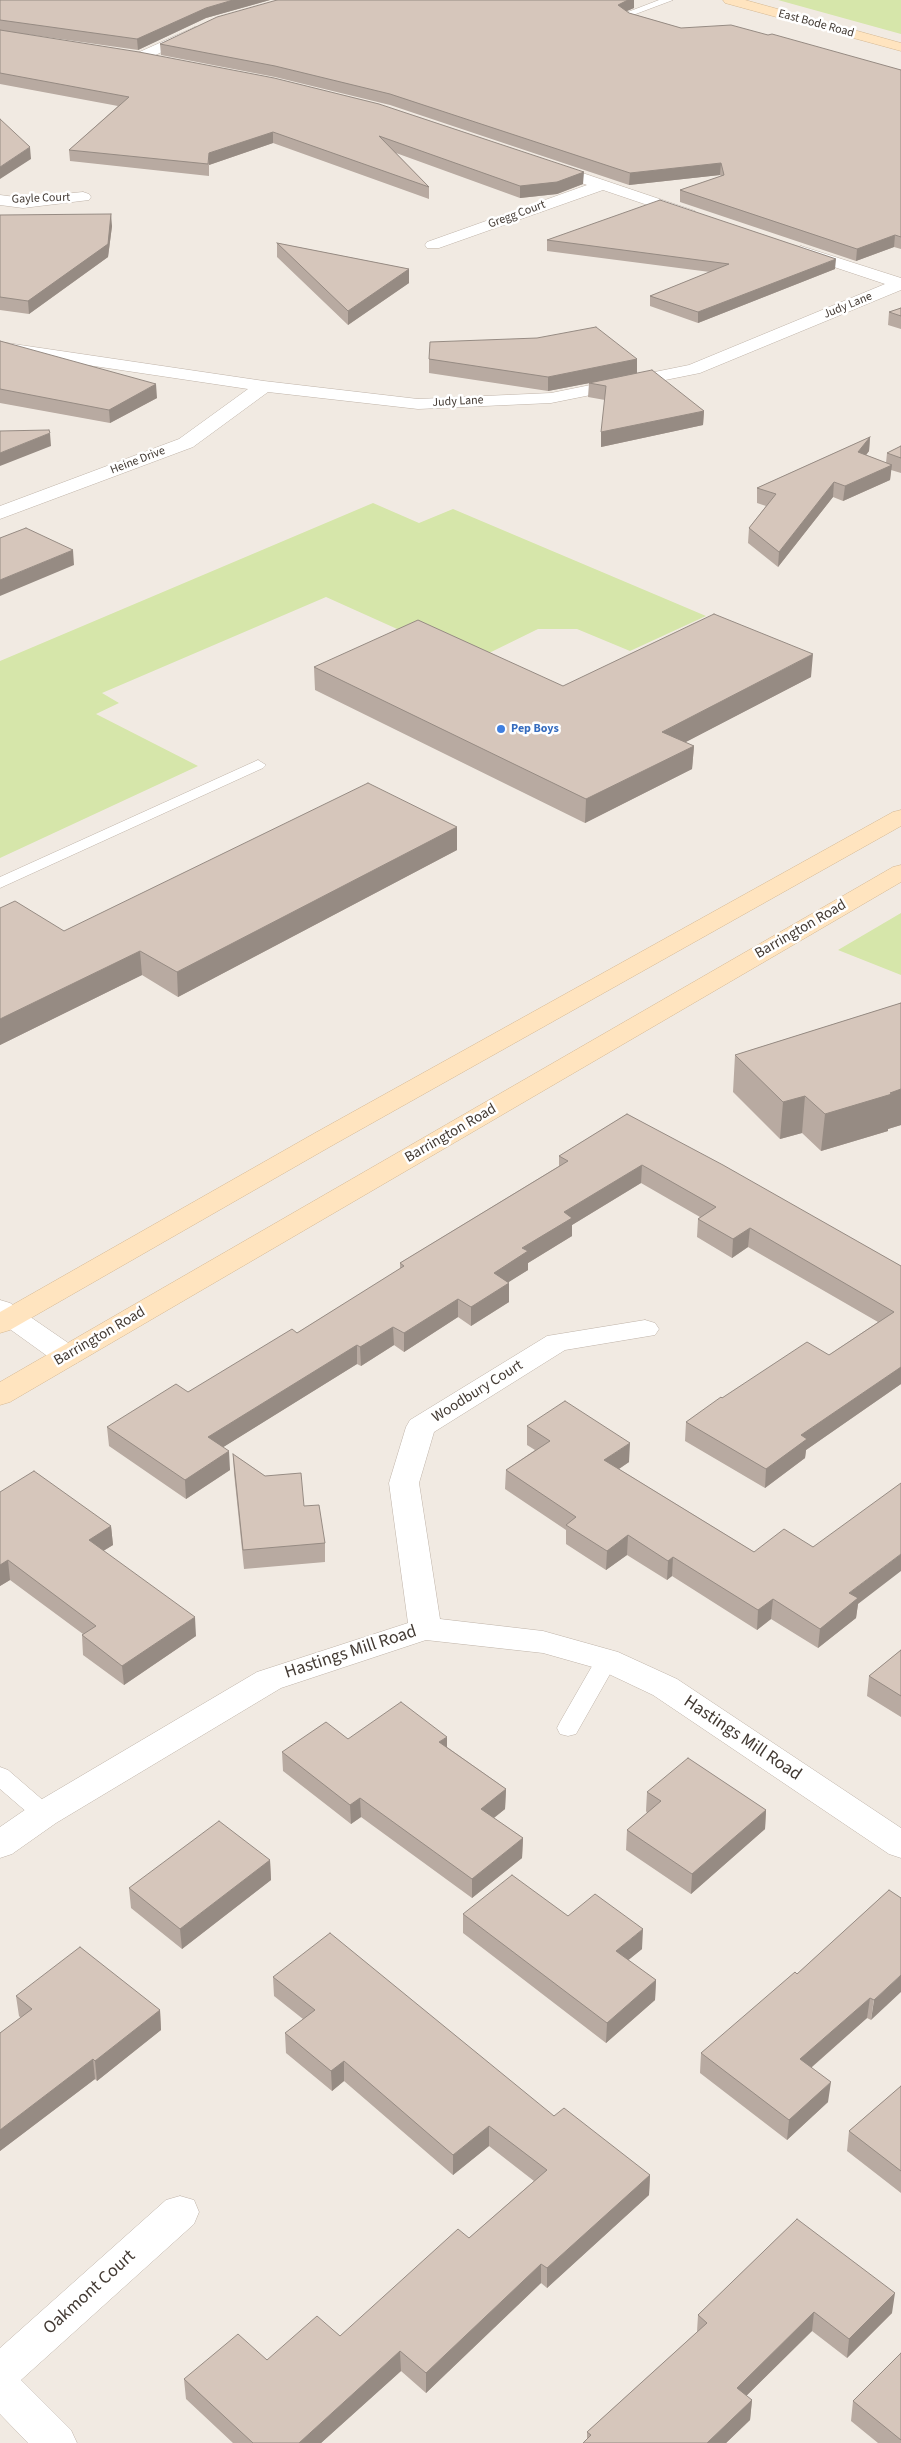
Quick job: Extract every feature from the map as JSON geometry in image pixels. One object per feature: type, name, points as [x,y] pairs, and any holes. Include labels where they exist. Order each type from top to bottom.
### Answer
[{"type":"main road","name":"East Bode Road","points":[[730,0],[901,47]]},
{"type":"main road","points":[[4,1317],[901,816]]},
{"type":"main road","name":"Barrington Road","points":[[0,1395],[901,872]]},
{"type":"street","points":[[140,57],[212,23]]},
{"type":"street","points":[[121,54],[168,62]]},
{"type":"street","points":[[536,162],[704,219]]},
{"type":"street","name":"Gregg Court","points":[[433,245],[602,185]]},
{"type":"street","name":"Gayle Court","points":[[0,200],[23,202],[83,197]]},
{"type":"street","points":[[789,247],[901,284]]},
{"type":"street","name":"Judy Lane","points":[[0,347],[264,386],[418,404],[551,398],[694,369],[901,284]]},
{"type":"street","name":"Heine Drive","points":[[0,513],[186,443],[264,386]]},
{"type":"street","points":[[4,1317],[67,1356]]},
{"type":"street","name":"Woodbury Court","points":[[425,1629],[404,1482],[421,1427],[557,1342],[645,1329]]},
{"type":"street","name":"Hastings Mill Road","points":[[0,1845],[44,1814],[269,1680],[425,1629],[543,1642],[607,1660],[665,1687],[901,1845]]},
{"type":"street","name":"Oakmont Court","points":[[0,2373],[180,2212]]},
{"type":"street","points":[[0,2386],[56,2443]]},
{"type":"lane","points":[[656,27],[632,20],[625,15],[668,0]]},
{"type":"lane","points":[[0,883],[258,765]]},
{"type":"lane","points":[[568,1728],[607,1660]]},
{"type":"lane","points":[[0,1776],[44,1814]]},
{"type":"green space","points":[[778,0],[901,0],[901,34]]},
{"type":"green space","points":[[373,503],[419,523],[453,509],[706,616],[630,651],[577,629],[538,629],[485,655],[564,704],[326,597],[102,693],[119,703],[96,714],[198,766],[0,858],[0,661]]},
{"type":"green space","points":[[901,913],[901,975],[838,950]]},
{"type":"building","points":[[0,0],[233,0],[206,8],[137,39],[0,20]]},
{"type":"building","points":[[277,0],[628,0],[618,5],[629,13],[681,28],[731,25],[768,35],[772,34],[901,70],[901,237],[895,235],[857,249],[680,190],[724,175],[721,163],[630,173],[390,94],[275,66],[160,44],[217,17]]},
{"type":"building","points":[[0,30],[139,52],[274,78],[379,104],[584,172],[557,182],[520,186],[379,136],[429,187],[273,132],[209,153],[208,164],[69,150],[129,97],[0,73]]},
{"type":"building","points":[[0,119],[30,147],[0,167]]},
{"type":"building","points":[[660,200],[836,259],[698,312],[650,296],[729,264],[547,240]]},
{"type":"building","points":[[111,214],[108,244],[28,301],[0,297],[0,215]]},
{"type":"building","points":[[277,243],[409,269],[348,311]]},
{"type":"building","points":[[901,308],[901,316],[889,312]]},
{"type":"building","points":[[596,327],[637,359],[548,377],[429,359],[430,342],[537,338]]},
{"type":"building","points":[[0,341],[156,384],[109,410],[0,389]]},
{"type":"building","points":[[652,370],[704,411],[601,432],[606,386],[589,383]]},
{"type":"building","points":[[49,430],[50,433],[0,453],[0,431]]},
{"type":"building","points":[[870,437],[858,452],[892,465],[845,486],[834,482],[779,552],[749,528],[776,494],[757,488]]},
{"type":"building","points":[[901,446],[901,458],[887,453]]},
{"type":"building","points":[[26,528],[73,550],[0,580],[0,538]]},
{"type":"building","points":[[714,614],[813,654],[662,732],[694,746],[586,799],[314,667],[418,620],[563,686]]},
{"type":"building","points":[[368,783],[457,827],[177,972],[140,951],[0,1019],[0,908],[15,901],[64,931]]},
{"type":"building","points":[[901,1003],[901,1089],[890,1093],[892,1094],[825,1114],[805,1096],[783,1102],[735,1055]]},
{"type":"building","points":[[627,1114],[723,1165],[901,1266],[901,1367],[801,1435],[807,1439],[766,1469],[686,1422],[721,1397],[807,1342],[829,1355],[894,1312],[750,1228],[733,1239],[698,1219],[716,1207],[642,1165],[564,1212],[572,1218],[522,1248],[528,1251],[494,1273],[509,1283],[471,1307],[458,1299],[404,1333],[393,1327],[360,1347],[357,1345],[208,1437],[229,1451],[185,1480],[107,1427],[176,1384],[188,1392],[292,1329],[297,1333],[404,1266],[400,1263],[568,1161],[559,1156]]},
{"type":"building","points":[[565,1401],[630,1443],[604,1460],[754,1552],[784,1529],[813,1547],[901,1483],[901,1554],[849,1593],[858,1598],[820,1629],[773,1599],[758,1610],[673,1557],[668,1561],[628,1535],[607,1551],[566,1525],[576,1517],[506,1470],[550,1441],[527,1426]]},
{"type":"building","points":[[233,1454],[265,1476],[301,1473],[304,1506],[319,1505],[325,1543],[243,1550]]},
{"type":"building","points":[[34,1471],[111,1526],[89,1540],[195,1617],[122,1666],[82,1635],[96,1626],[8,1560],[0,1565],[0,1492]]},
{"type":"building","points":[[901,1650],[901,1696],[869,1676]]},
{"type":"building","points":[[401,1702],[447,1737],[439,1742],[506,1789],[481,1809],[523,1838],[472,1879],[360,1798],[350,1805],[282,1752],[326,1722],[348,1739]]},
{"type":"building","points":[[688,1758],[766,1810],[692,1874],[627,1830],[661,1801],[647,1792]]},
{"type":"building","points":[[219,1821],[270,1860],[180,1929],[129,1888]]},
{"type":"building","points":[[512,1875],[568,1916],[595,1894],[643,1929],[616,1951],[656,1980],[607,2023],[463,1914]]},
{"type":"building","points":[[889,1890],[901,1898],[901,1975],[874,2000],[870,1998],[800,2059],[831,2082],[789,2120],[701,2053],[795,1972],[797,1974]]},
{"type":"building","points":[[330,1933],[554,2116],[564,2108],[650,2175],[547,2268],[541,2264],[426,2373],[400,2351],[299,2443],[253,2443],[184,2379],[238,2334],[267,2360],[317,2316],[340,2336],[458,2229],[469,2238],[547,2170],[489,2126],[453,2155],[344,2061],[331,2071],[285,2033],[315,2010],[273,1977]]},
{"type":"building","points":[[80,1947],[160,2010],[95,2061],[93,2059],[0,2130],[0,2033],[32,2009],[16,1996]]},
{"type":"building","points":[[901,2086],[901,2171],[849,2131]]},
{"type":"building","points":[[797,2219],[895,2293],[849,2339],[814,2312],[737,2388],[752,2400],[707,2443],[583,2443],[591,2435],[587,2432],[707,2323],[698,2315]]},
{"type":"building","points":[[901,2353],[901,2440],[853,2401]]},
{"type":"place","name":"Pep Boys","points":[[501,729]]}]
